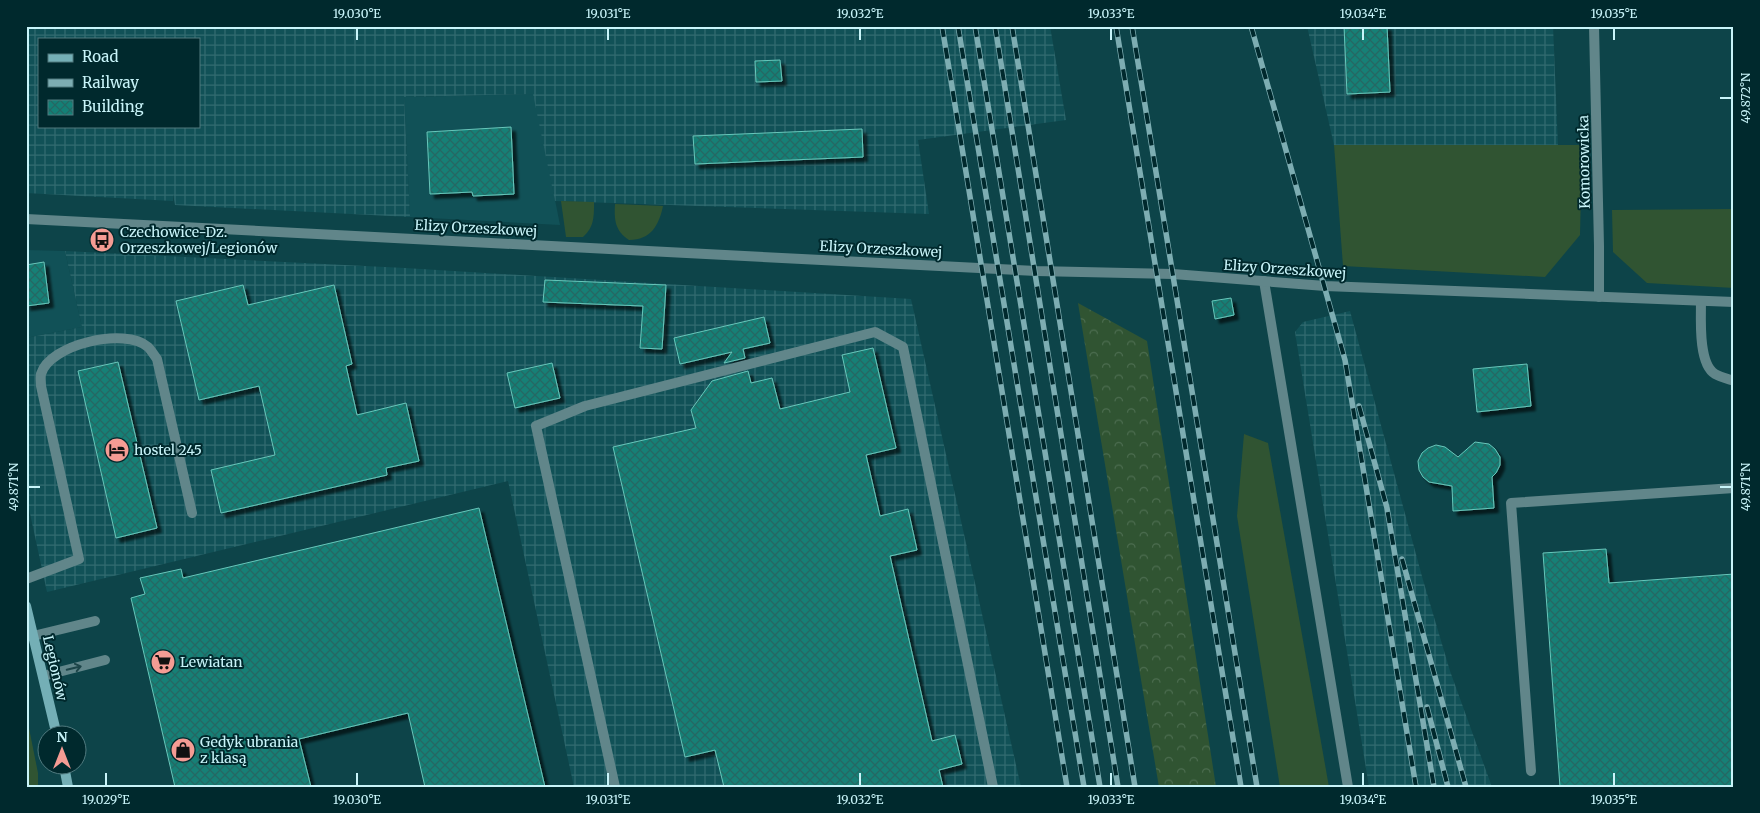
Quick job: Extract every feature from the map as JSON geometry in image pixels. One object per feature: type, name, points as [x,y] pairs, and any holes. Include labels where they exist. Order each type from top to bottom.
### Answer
[{"type":"street","name":"Komorowicka","points":[[1594,26],[1599,297]]},
{"type":"street","name":"Elizy Orzeszkowej","points":[[26,219],[1036,271],[1173,274],[1325,286],[1734,302]]},
{"type":"street","points":[[1264,281],[1348,787]]},
{"type":"street","points":[[1701,301],[1701,332],[1705,360],[1713,373],[1734,381]]},
{"type":"street","points":[[615,787],[536,426],[585,406],[875,332],[903,347],[993,787]]},
{"type":"street","points":[[26,579],[79,559],[41,386],[41,373],[49,362],[60,354],[80,345],[101,339],[117,338],[136,341],[147,346],[157,359],[192,513]]},
{"type":"street","points":[[1531,771],[1511,503],[1734,488]]},
{"type":"street","name":"Legionów","points":[[26,606],[55,726]]},
{"type":"street","points":[[33,636],[96,621]]},
{"type":"street","points":[[43,676],[105,660]]},
{"type":"shaded area","points":[[26,26],[1050,26],[1066,120],[918,140],[929,214],[555,201],[533,94],[404,97],[410,217],[175,205],[173,194],[173,201],[26,193]]},
{"type":"shaded area","points":[[1307,26],[1553,26],[1558,147],[1334,145]]},
{"type":"shaded area","points":[[534,94],[560,225],[410,217],[404,97]]},
{"type":"shaded area","points":[[26,250],[65,251],[82,327],[26,338]]},
{"type":"shaded area","points":[[65,251],[405,268],[911,299],[1021,787],[574,787],[508,481],[47,592],[26,495],[26,338],[82,327]]},
{"type":"shaded area","points":[[1350,311],[1423,580],[1450,671],[1492,787],[1369,787],[1295,332],[1303,322]]},
{"type":"green space","points":[[1334,145],[1582,145],[1580,235],[1545,277],[1343,266]]},
{"type":"green space","points":[[561,201],[594,202],[593,221],[583,237],[566,237]]},
{"type":"green space","points":[[615,204],[663,206],[653,230],[643,237],[629,240],[624,237],[616,225]]},
{"type":"green space","points":[[1734,209],[1734,288],[1647,283],[1613,252],[1612,210]]},
{"type":"green space","points":[[1078,303],[1147,341],[1216,787],[1159,787]]},
{"type":"green space","points":[[1244,434],[1268,443],[1329,787],[1280,787],[1237,516]]},
{"type":"green space","points":[[26,713],[38,773],[38,787],[26,787]]},
{"type":"building","points":[[1344,26],[1387,26],[1390,92],[1347,94]]},
{"type":"building","points":[[780,60],[782,81],[756,82],[755,61]]},
{"type":"building","points":[[511,127],[514,194],[473,196],[472,192],[430,194],[427,132]]},
{"type":"building","points":[[862,129],[863,157],[695,164],[693,136]]},
{"type":"building","points":[[44,262],[49,303],[26,306],[26,265]]},
{"type":"building","points":[[545,280],[666,285],[662,349],[640,348],[643,306],[543,302]]},
{"type":"building","points":[[243,285],[248,305],[334,285],[352,364],[346,366],[357,415],[406,403],[419,461],[386,468],[387,475],[221,513],[211,470],[275,455],[259,386],[199,400],[176,301]]},
{"type":"building","points":[[1231,298],[1234,315],[1215,319],[1212,301]]},
{"type":"building","points":[[764,317],[770,343],[743,349],[745,358],[724,363],[732,352],[680,364],[674,338]]},
{"type":"building","points":[[873,348],[896,448],[866,455],[880,516],[908,509],[917,550],[890,556],[932,741],[955,735],[962,764],[939,770],[943,787],[724,787],[715,750],[685,757],[613,447],[696,428],[691,410],[712,381],[748,371],[751,383],[772,378],[780,409],[850,392],[842,355]]},
{"type":"building","name":"hostel 245","points":[[118,362],[157,528],[116,538],[78,371]]},
{"type":"building","points":[[552,363],[560,398],[515,408],[507,373]]},
{"type":"building","points":[[1527,364],[1531,406],[1477,412],[1473,369]]},
{"type":"building","points":[[1475,442],[1489,444],[1500,457],[1500,465],[1492,477],[1494,508],[1453,511],[1452,486],[1429,482],[1419,470],[1418,461],[1422,453],[1436,445],[1445,447],[1458,457]]},
{"type":"building","points":[[479,508],[545,787],[425,787],[408,713],[299,739],[311,787],[175,787],[131,598],[145,594],[140,578],[181,569],[183,578]]},
{"type":"building","points":[[1606,549],[1609,583],[1734,574],[1734,787],[1560,787],[1543,553]]},
{"type":"railway","points":[[942,26],[1067,787]]},
{"type":"railway","points":[[958,26],[1084,787]]},
{"type":"railway","points":[[975,26],[1100,787]]},
{"type":"railway","points":[[995,26],[1118,787]]},
{"type":"railway","points":[[1012,26],[1135,787]]},
{"type":"railway","points":[[1116,26],[1241,787]]},
{"type":"railway","points":[[1132,26],[1257,787]]},
{"type":"railway","points":[[1251,26],[1345,360],[1416,787]]},
{"type":"railway","points":[[1359,406],[1387,508],[1434,787]]},
{"type":"railway","points":[[1402,559],[1466,787]]},
{"type":"railway","points":[[1427,707],[1448,787]]},
{"type":"place","name":"Czechowice-Dz. Orzeszkowej/Legionów","points":[[102,240]]},
{"type":"place","name":"hostel 245","points":[[117,450]]},
{"type":"place","name":"Lewiatan","points":[[163,662]]},
{"type":"place","name":"Gedyk ubrania z klasą","points":[[183,750]]}]
